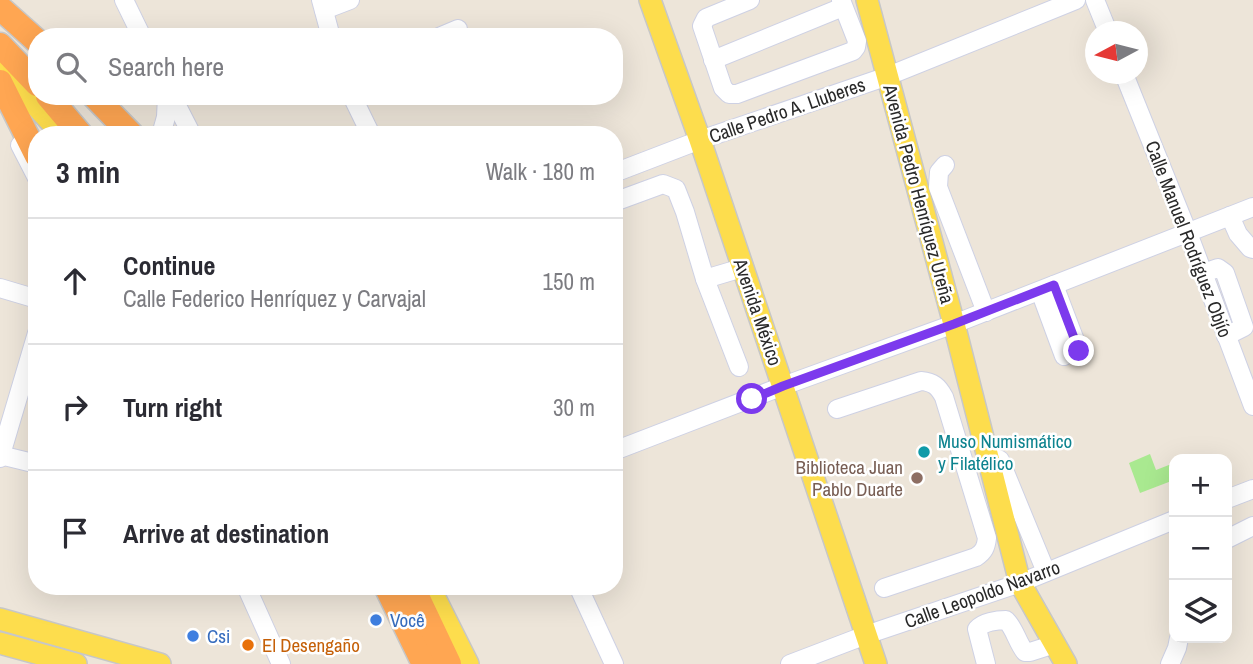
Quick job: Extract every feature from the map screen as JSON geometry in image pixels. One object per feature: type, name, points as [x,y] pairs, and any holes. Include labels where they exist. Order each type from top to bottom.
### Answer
[{"type":"highway","points":[[0,8],[28,35]]},
{"type":"highway","points":[[0,8],[28,41]]},
{"type":"highway","points":[[0,45],[28,75]]},
{"type":"highway","points":[[0,82],[28,138]]},
{"type":"highway","points":[[56,105],[73,126]]},
{"type":"highway","points":[[87,105],[106,126]]},
{"type":"highway","points":[[103,105],[123,126]]},
{"type":"highway","points":[[390,595],[424,664]]},
{"type":"highway","points":[[416,595],[449,664]]},
{"type":"main road","name":"Avenida México","points":[[650,0],[700,140],[876,664]]},
{"type":"main road","name":"Avenida Pedro Henríquez Ureña","points":[[867,0],[1020,583],[1066,664]]},
{"type":"main road","points":[[0,67],[28,97]]},
{"type":"main road","points":[[35,105],[55,126]]},
{"type":"main road","points":[[380,595],[411,664]]},
{"type":"main road","points":[[434,595],[468,664]]},
{"type":"main road","points":[[0,619],[160,664]]},
{"type":"main road","points":[[0,643],[72,663]]},
{"type":"street","points":[[124,0],[138,28]]},
{"type":"street","points":[[329,28],[323,5],[350,0]]},
{"type":"street","points":[[713,60],[842,4],[857,41],[856,47],[853,51],[737,94],[729,94],[723,88],[713,60],[702,26],[706,18],[750,0]]},
{"type":"street","name":"Calle Pedro A. Lluberes","points":[[623,170],[700,140],[888,76],[1076,0]]},
{"type":"street","points":[[1095,0],[1104,21]]},
{"type":"street","name":"Calle Manuel Rodríguez Objío","points":[[1128,84],[1253,406]]},
{"type":"street","points":[[0,104],[28,160]]},
{"type":"street","points":[[164,126],[167,105]]},
{"type":"street","points":[[177,105],[187,126]]},
{"type":"street","points":[[356,105],[366,126]]},
{"type":"street","points":[[915,179],[941,178]]},
{"type":"street","points":[[922,205],[941,178]]},
{"type":"street","points":[[941,178],[986,312]]},
{"type":"street","points":[[623,199],[663,184],[676,189],[705,279],[739,367]]},
{"type":"street","points":[[623,448],[986,312],[1253,207]]},
{"type":"street","points":[[1230,216],[1238,234],[1253,249]]},
{"type":"street","points":[[705,279],[742,268]]},
{"type":"street","points":[[1203,273],[1218,268],[1225,273],[1249,326],[1226,336]]},
{"type":"street","points":[[0,288],[28,296]]},
{"type":"street","points":[[1047,288],[1072,353]]},
{"type":"street","points":[[28,363],[0,456],[28,462]]},
{"type":"street","points":[[939,387],[967,377]]},
{"type":"street","points":[[836,409],[921,381],[931,382],[939,387],[987,538],[986,547],[976,557],[884,588]]},
{"type":"street","points":[[987,454],[1000,460],[1046,572]]},
{"type":"street","points":[[1232,497],[1253,489]]},
{"type":"street","name":"Calle Leopoldo Navarro","points":[[790,664],[866,635],[1020,583],[1169,522]]},
{"type":"street","points":[[1232,536],[1253,526]]},
{"type":"street","points":[[986,547],[1011,547],[1033,539]]},
{"type":"street","points":[[253,595],[281,664]]},
{"type":"street","points":[[582,595],[614,664]]},
{"type":"street","points":[[986,664],[977,636],[980,625],[1006,620],[1025,652],[1055,645]]},
{"type":"street","points":[[72,663],[75,640]]},
{"type":"street","points":[[1170,664],[1178,643]]},
{"type":"green space","points":[[1150,454],[1156,470],[1169,465],[1169,482],[1140,493],[1129,463]]},
{"type":"place","name":"Muso Numismático y Filatélico","points":[[924,452]]},
{"type":"place","name":"Biblioteca Juan Pablo Duarte","points":[[917,478]]},
{"type":"place","name":"Você","points":[[376,620]]},
{"type":"place","name":"Csi","points":[[193,636]]},
{"type":"place","name":"El Desengaño","points":[[248,645]]},
{"type":"route","points":[[752,399],[1054,285],[1079,351]]}]
